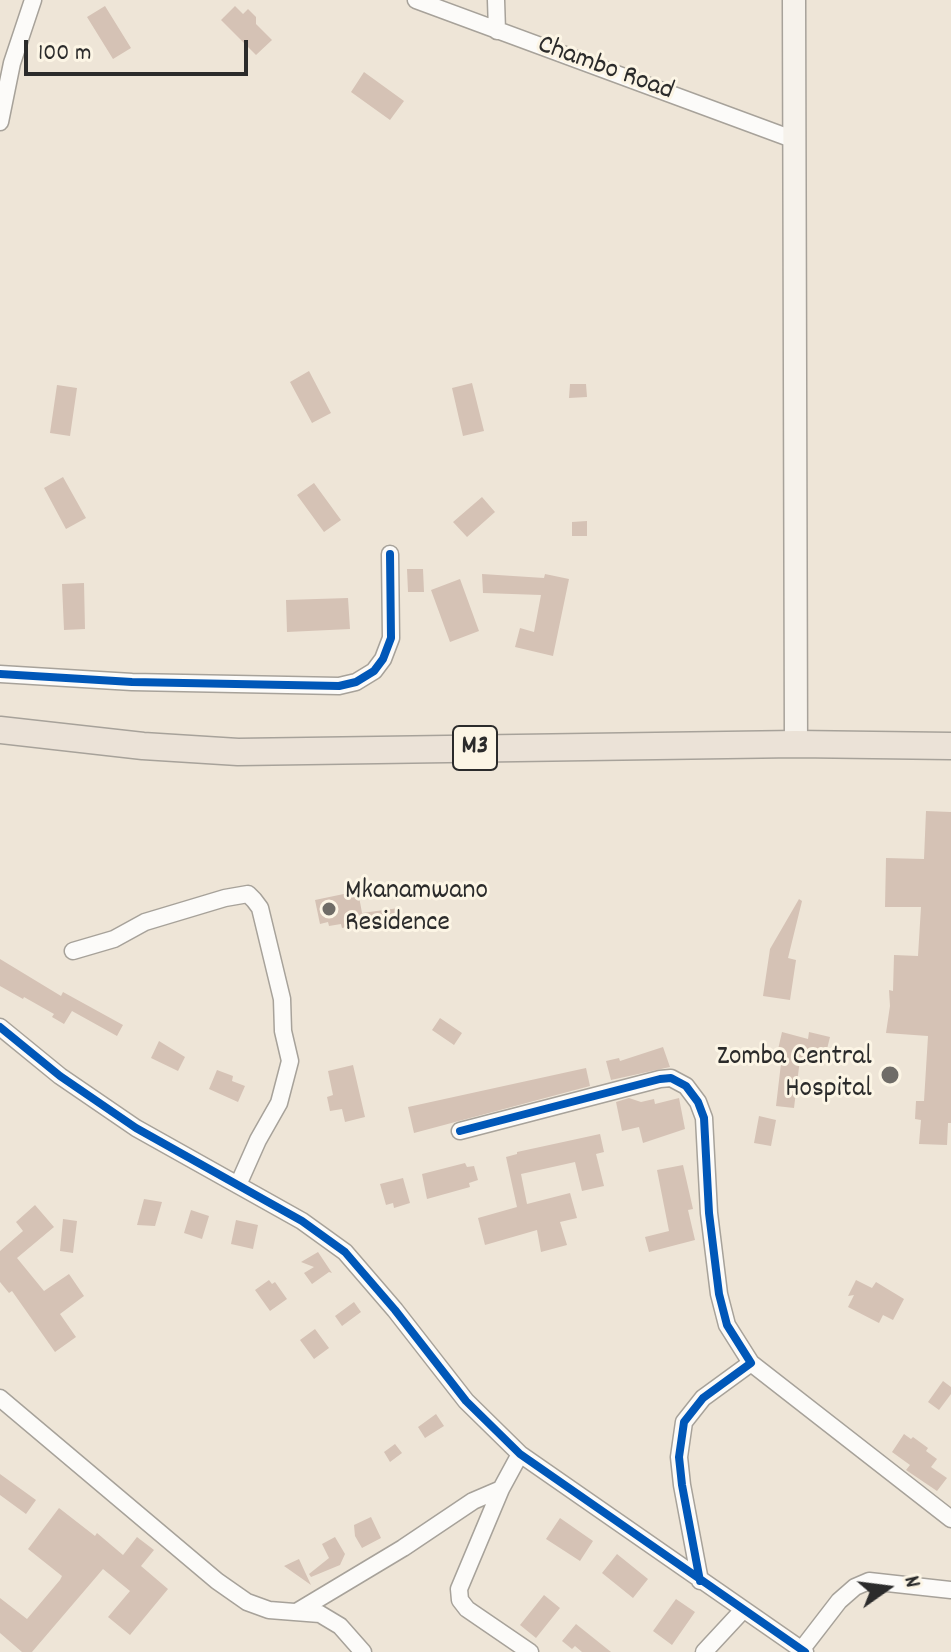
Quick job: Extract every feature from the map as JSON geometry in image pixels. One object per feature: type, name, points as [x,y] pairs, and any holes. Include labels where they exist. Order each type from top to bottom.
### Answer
[{"type":"highway","name":"M3","points":[[0,730],[143,746],[238,752],[796,744],[951,746]]},
{"type":"main road","points":[[794,0],[796,744]]},
{"type":"street","points":[[0,122],[12,63],[33,0]]},
{"type":"street","name":"Chambo Road","points":[[416,0],[795,140]]},
{"type":"street","points":[[496,0],[497,31]]},
{"type":"street","points":[[0,674],[339,686],[356,682],[374,671],[383,659],[391,638],[390,554]]},
{"type":"street","points":[[73,951],[114,939],[145,922],[225,898],[248,894],[260,908],[282,999],[283,1031],[290,1061],[279,1103],[238,1185]]},
{"type":"street","points":[[0,1027],[60,1076],[136,1128],[302,1221],[345,1252],[466,1401],[520,1454],[803,1651],[839,1601],[855,1587],[869,1581],[951,1590]]},
{"type":"street","points":[[460,1131],[660,1079],[671,1078],[686,1086],[698,1102],[704,1118],[709,1213],[719,1294],[727,1325],[751,1363],[951,1519]]},
{"type":"street","points":[[700,1581],[679,1457],[684,1422],[703,1398],[751,1363]]},
{"type":"street","points":[[0,1398],[217,1581],[247,1602],[269,1610],[320,1614],[340,1626],[363,1652]]},
{"type":"street","points":[[520,1454],[462,1578],[460,1600],[467,1609],[530,1652]]},
{"type":"street","points":[[298,1611],[403,1548],[473,1501],[501,1489]]},
{"type":"street","points":[[704,1652],[743,1610]]},
{"type":"building","points":[[105,6],[131,48],[113,59],[87,17]]},
{"type":"building","points":[[235,6],[243,14],[248,9],[256,17],[256,24],[272,40],[256,55],[221,20]]},
{"type":"building","points":[[364,72],[404,101],[390,120],[351,92]]},
{"type":"building","points":[[309,371],[331,413],[312,423],[290,382]]},
{"type":"building","points":[[472,383],[484,431],[463,436],[452,388]]},
{"type":"building","points":[[570,384],[586,384],[587,397],[569,398]]},
{"type":"building","points":[[57,385],[77,388],[70,436],[50,433]]},
{"type":"building","points":[[63,477],[86,518],[66,529],[44,488]]},
{"type":"building","points":[[314,483],[341,520],[324,532],[297,495]]},
{"type":"building","points":[[482,497],[495,512],[467,537],[453,522]]},
{"type":"building","points":[[587,521],[587,536],[572,536],[572,522]]},
{"type":"building","points":[[407,569],[423,569],[424,592],[408,592]]},
{"type":"building","points":[[482,574],[544,578],[545,574],[569,579],[553,656],[515,647],[520,628],[534,632],[541,595],[483,593]]},
{"type":"building","points":[[460,579],[479,631],[450,642],[431,590]]},
{"type":"building","points":[[84,583],[85,629],[64,630],[62,584]]},
{"type":"building","points":[[348,598],[350,629],[287,632],[286,600]]},
{"type":"building","points":[[926,811],[951,812],[951,1123],[948,1123],[947,1145],[919,1144],[921,1120],[915,1119],[916,1101],[924,1101],[928,1036],[886,1033],[889,990],[893,991],[894,955],[918,956],[921,907],[885,907],[886,858],[924,859]]},
{"type":"building","name":"Mkanamwano Residence","points":[[358,891],[362,913],[399,908],[400,917],[342,928],[341,924],[320,924],[315,900]]},
{"type":"building","points":[[799,899],[802,901],[788,958],[796,960],[790,1000],[763,996],[770,949]]},
{"type":"building","points":[[0,959],[61,996],[63,992],[123,1025],[117,1036],[72,1011],[64,1024],[52,1017],[54,1014],[0,986]]},
{"type":"building","points":[[440,1018],[462,1033],[454,1045],[432,1030]]},
{"type":"building","points":[[782,1032],[808,1039],[809,1032],[830,1037],[823,1065],[800,1059],[794,1108],[776,1106],[782,1055],[777,1054]]},
{"type":"building","points":[[159,1041],[185,1057],[178,1071],[151,1058]]},
{"type":"building","points":[[663,1047],[670,1067],[611,1080],[606,1061],[619,1058],[620,1061]]},
{"type":"building","points":[[353,1065],[365,1117],[345,1122],[342,1109],[330,1111],[327,1097],[333,1095],[328,1071]]},
{"type":"building","points":[[586,1068],[590,1086],[414,1133],[408,1107]]},
{"type":"building","points":[[217,1070],[233,1076],[232,1081],[245,1086],[238,1102],[209,1089]]},
{"type":"building","points":[[629,1098],[641,1102],[654,1099],[655,1104],[679,1098],[685,1129],[643,1143],[639,1127],[622,1131],[616,1102]]},
{"type":"building","points":[[759,1116],[776,1120],[771,1146],[754,1143]]},
{"type":"building","points":[[600,1134],[604,1152],[596,1154],[604,1186],[582,1191],[575,1162],[521,1174],[527,1204],[570,1193],[577,1218],[560,1222],[567,1245],[541,1252],[537,1230],[485,1245],[478,1218],[517,1207],[506,1157]]},
{"type":"building","points":[[465,1163],[467,1167],[474,1166],[478,1180],[469,1183],[470,1187],[427,1199],[422,1174]]},
{"type":"building","points":[[683,1165],[693,1209],[688,1210],[695,1240],[649,1252],[645,1237],[669,1231],[657,1170]]},
{"type":"building","points":[[403,1178],[410,1203],[394,1208],[393,1203],[386,1205],[380,1184]]},
{"type":"building","points":[[144,1199],[162,1202],[155,1226],[137,1225]]},
{"type":"building","points":[[35,1205],[54,1227],[17,1258],[44,1291],[69,1274],[84,1296],[60,1314],[76,1337],[55,1352],[12,1291],[9,1293],[0,1282],[0,1251],[23,1231],[16,1222]]},
{"type":"building","points":[[191,1210],[209,1216],[202,1239],[184,1233]]},
{"type":"building","points":[[63,1219],[77,1221],[73,1253],[60,1251]]},
{"type":"building","points":[[236,1220],[258,1225],[253,1249],[231,1244]]},
{"type":"building","points":[[318,1252],[332,1273],[312,1284],[304,1273],[314,1267],[301,1262]]},
{"type":"building","points":[[269,1280],[272,1284],[275,1282],[287,1299],[270,1311],[255,1290]]},
{"type":"building","points":[[856,1280],[872,1288],[876,1282],[904,1299],[893,1320],[883,1315],[879,1323],[848,1307],[854,1295],[848,1296]]},
{"type":"building","points":[[354,1302],[361,1312],[342,1326],[335,1316]]},
{"type":"building","points":[[315,1329],[329,1348],[314,1359],[300,1340]]},
{"type":"building","points":[[943,1381],[951,1387],[951,1394],[939,1410],[928,1402]]},
{"type":"building","points":[[436,1414],[444,1426],[425,1438],[418,1427]]},
{"type":"building","points":[[904,1434],[928,1448],[926,1451],[937,1459],[931,1467],[947,1478],[937,1491],[906,1470],[910,1465],[892,1452]]},
{"type":"building","points":[[395,1444],[402,1453],[390,1462],[384,1452]]},
{"type":"building","points":[[0,1474],[36,1500],[26,1514],[0,1495]]},
{"type":"building","points":[[59,1508],[123,1555],[137,1537],[154,1550],[141,1566],[168,1589],[130,1635],[108,1617],[130,1591],[103,1569],[32,1652],[22,1652],[0,1633],[0,1598],[27,1619],[60,1580],[62,1576],[28,1549]]},
{"type":"building","points":[[371,1517],[381,1538],[362,1548],[355,1536],[354,1525]]},
{"type":"building","points":[[560,1518],[593,1541],[580,1561],[546,1539]]},
{"type":"building","points":[[335,1537],[345,1554],[340,1565],[311,1577],[309,1574],[329,1558],[322,1544]]},
{"type":"building","points":[[617,1554],[648,1579],[633,1598],[602,1573]]},
{"type":"building","points":[[299,1559],[311,1585],[284,1566]]},
{"type":"building","points":[[544,1595],[560,1608],[536,1638],[520,1625]]},
{"type":"building","points":[[676,1599],[695,1612],[672,1645],[653,1631]]},
{"type":"building","points":[[576,1624],[611,1652],[582,1652],[562,1641]]},
{"type":"cycle path","points":[[0,674],[132,682],[339,686],[356,682],[374,671],[383,659],[391,638],[390,554]]},
{"type":"cycle path","points":[[0,1027],[60,1076],[136,1128],[302,1221],[345,1252],[466,1401],[520,1454],[805,1652]]},
{"type":"cycle path","points":[[460,1131],[660,1079],[671,1078],[686,1086],[698,1102],[704,1118],[709,1213],[719,1294],[727,1325],[751,1363],[703,1398],[684,1422],[679,1457],[700,1581]]},
{"type":"place","name":"Mkanamwano Residence","points":[[329,909]]},
{"type":"place","name":"Zomba Central Hospital","points":[[890,1075]]}]
